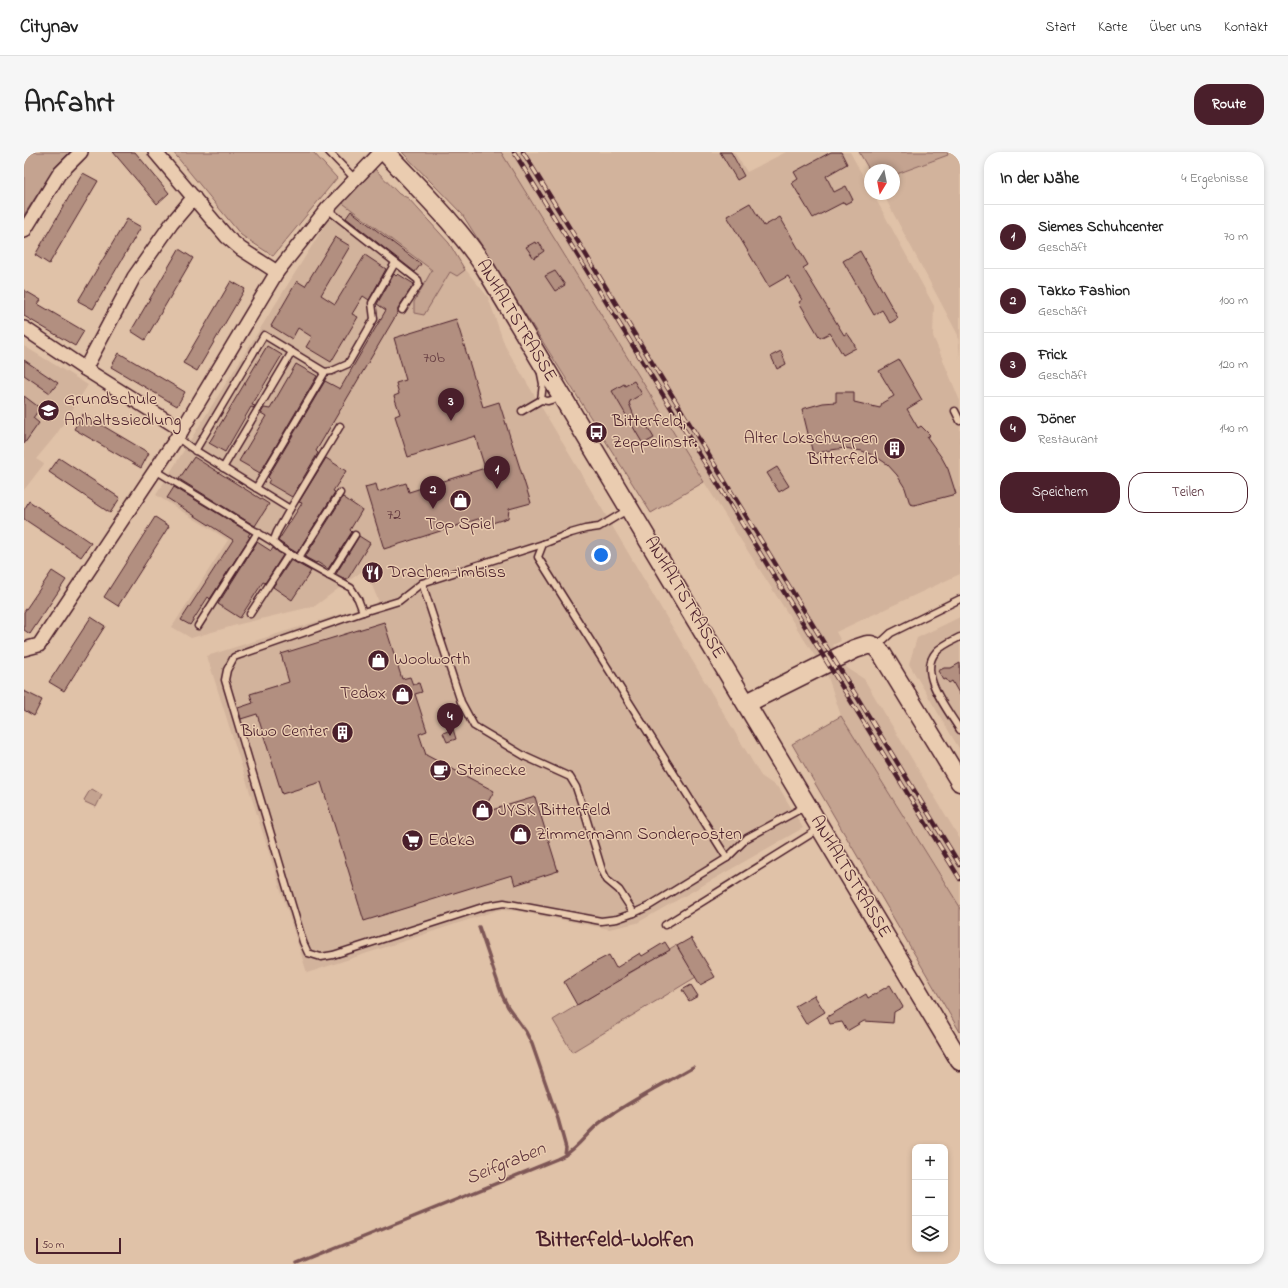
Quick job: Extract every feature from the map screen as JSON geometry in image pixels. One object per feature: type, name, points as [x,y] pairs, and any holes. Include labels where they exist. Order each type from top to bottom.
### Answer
[{"type":"street","points":[[24,231],[59,174],[81,152]]},
{"type":"street","points":[[155,152],[227,236],[241,249],[277,272]]},
{"type":"street","points":[[24,649],[39,645],[179,434],[277,272],[327,209],[381,152]]},
{"type":"street","name":"ANHALTSTRASSE","points":[[385,152],[454,226],[472,248],[630,508],[960,1061]]},
{"type":"street","points":[[85,369],[134,277],[172,224],[194,198]]},
{"type":"street","points":[[24,328],[179,434]]},
{"type":"street","points":[[747,703],[850,650],[868,645],[876,647],[882,654],[960,782]]},
{"type":"lane","points":[[329,152],[355,178]]},
{"type":"lane","points":[[327,209],[418,280],[419,284],[402,310]]},
{"type":"lane","points":[[195,451],[264,335],[325,372],[332,371],[348,364],[374,319],[372,303],[395,263]]},
{"type":"lane","points":[[223,468],[292,352]]},
{"type":"lane","points":[[540,359],[540,372],[543,384],[541,400]]},
{"type":"lane","points":[[256,488],[325,372]]},
{"type":"lane","points":[[522,410],[541,400],[548,401],[562,397]]},
{"type":"lane","points":[[955,411],[960,421]]},
{"type":"lane","points":[[273,542],[290,509],[340,426]]},
{"type":"lane","points":[[179,434],[195,451],[290,509]]},
{"type":"lane","points":[[155,470],[258,532],[289,554],[351,588],[358,599],[363,612]]},
{"type":"lane","points":[[298,559],[340,493]]},
{"type":"lane","points":[[630,508],[599,527],[585,529],[422,583],[399,601],[234,657],[227,670],[224,680],[303,942],[308,953],[321,957],[333,955],[486,906],[504,903],[601,921],[617,919],[634,914],[727,858],[747,838],[807,806]]},
{"type":"lane","points":[[198,626],[258,532]]},
{"type":"lane","points":[[329,576],[355,535]]},
{"type":"lane","points":[[543,544],[538,557],[727,858]]},
{"type":"lane","points":[[250,614],[289,554]]},
{"type":"lane","points":[[422,583],[461,702],[474,726],[526,757],[570,777],[576,787],[602,870],[607,880],[619,890],[634,914]]},
{"type":"lane","points":[[876,647],[891,632],[960,598]]},
{"type":"lane","points":[[960,637],[944,645],[936,652],[931,660],[930,670],[931,679],[960,730]]},
{"type":"lane","points":[[665,926],[821,828]]},
{"type":"shaded area","points":[[24,152],[70,152],[55,167],[24,215]]},
{"type":"shaded area","points":[[173,152],[313,152],[337,178],[273,256],[241,235]]},
{"type":"shaded area","points":[[402,152],[501,152],[704,482],[651,513],[462,214]]},
{"type":"shaded area","points":[[501,152],[734,152],[747,172],[786,152],[850,152],[864,178],[864,200],[876,200],[934,306],[933,336],[960,401],[960,574],[836,632],[841,641],[833,645],[846,667],[864,679],[960,839],[960,907],[841,716],[828,677],[704,482]]},
{"type":"shaded area","points":[[859,152],[947,152],[948,155],[900,173],[900,164],[866,164]]},
{"type":"shaded area","points":[[947,152],[960,152],[960,358],[958,335],[886,200],[900,200],[900,173],[948,155]]},
{"type":"shaded area","points":[[373,167],[399,194],[408,198],[449,243],[465,270],[457,276],[450,272],[424,315],[414,313],[414,302],[432,270],[340,201]]},
{"type":"shaded area","points":[[340,201],[432,270],[448,248],[488,297],[505,346],[761,776],[780,789],[803,828],[637,923],[609,929],[516,911],[498,910],[307,973],[207,656],[379,602],[365,569],[315,606],[240,624],[191,638],[172,627],[228,540],[156,495]]},
{"type":"shaded area","name":"Grundschule Anhaltssiedlung","points":[[24,346],[88,385],[56,435],[36,459],[44,464],[24,490]]},
{"type":"shaded area","points":[[960,617],[960,750],[909,664],[917,638]]},
{"type":"shaded area","points":[[841,716],[960,907],[960,1032],[792,744]]},
{"type":"shaded area","points":[[92,789],[102,795],[96,807],[85,802],[84,800]]},
{"type":"shaded area","points":[[676,945],[696,977],[572,1052],[553,1020]]},
{"type":"building","points":[[113,152],[135,152],[169,193],[157,204]]},
{"type":"building","points":[[720,152],[731,152],[744,176],[737,180]]},
{"type":"building","points":[[831,152],[841,152],[847,164],[826,176],[834,192],[846,186],[853,200],[845,204],[844,202],[813,218],[792,183],[798,179],[794,172]]},
{"type":"building","points":[[83,173],[98,181],[49,264],[35,255]]},
{"type":"building","points":[[750,203],[764,226],[780,217],[808,265],[803,268],[844,335],[847,333],[856,348],[843,355],[830,333],[820,338],[799,302],[802,300],[788,276],[769,287],[727,216]]},
{"type":"building","points":[[351,211],[421,264],[415,272],[346,218]]},
{"type":"building","points":[[127,219],[141,227],[93,309],[78,301]]},
{"type":"building","points":[[335,237],[350,246],[321,295],[335,304],[365,255],[386,269],[369,300],[363,296],[352,314],[358,317],[331,362],[306,347],[312,337],[298,328],[292,339],[271,326],[297,281],[305,286]]},
{"type":"building","points":[[535,242],[536,244],[539,242],[544,251],[534,258],[526,247]]},
{"type":"building","points":[[179,249],[193,258],[145,340],[131,331]]},
{"type":"building","points":[[860,251],[898,318],[890,323],[882,310],[874,315],[843,261]]},
{"type":"building","points":[[555,271],[565,285],[555,291],[545,276]]},
{"type":"building","points":[[394,274],[396,276],[398,274],[414,284],[398,308],[398,312],[316,451],[318,453],[292,497],[268,483],[270,479],[268,477],[325,381],[340,389],[386,310],[377,304]]},
{"type":"building","points":[[231,281],[245,289],[197,371],[183,363]]},
{"type":"building","points":[[24,290],[41,300],[38,304],[84,331],[75,346],[24,316]]},
{"type":"building","points":[[456,319],[483,407],[499,402],[531,503],[509,509],[508,518],[489,524],[478,519],[384,549],[365,487],[376,484],[378,492],[406,483],[409,492],[485,468],[475,436],[408,457],[395,416],[400,414],[394,396],[399,394],[396,383],[406,380],[394,338]]},
{"type":"building","points":[[267,346],[282,355],[252,405],[255,406],[253,408],[251,407],[225,452],[209,443]]},
{"type":"building","points":[[781,351],[786,364],[777,369],[771,356]]},
{"type":"building","points":[[119,353],[185,392],[177,406],[111,367]]},
{"type":"building","points":[[24,360],[58,383],[50,393],[24,375]]},
{"type":"building","name":"Alter Lokschuppen Bitterfeld","points":[[899,360],[922,400],[907,409],[918,428],[921,426],[930,435],[927,437],[948,469],[956,494],[914,505],[910,504],[905,488],[897,475],[887,464],[875,456],[862,451],[845,448],[813,454],[802,409],[823,403],[836,402],[836,392],[854,392],[854,402],[880,408],[882,403],[894,396],[879,371]]},
{"type":"building","points":[[296,364],[317,376],[260,473],[239,461],[266,416],[261,413],[264,408],[270,409]]},
{"type":"building","points":[[634,381],[642,394],[629,403],[636,421],[639,419],[641,422],[644,421],[654,438],[643,444],[612,391],[624,384],[625,386]]},
{"type":"building","points":[[24,396],[40,408],[33,418],[39,423],[24,444]]},
{"type":"building","points":[[83,414],[149,453],[141,468],[74,429]]},
{"type":"building","points":[[194,457],[269,504],[255,526],[179,479]]},
{"type":"building","points":[[59,458],[120,498],[110,513],[49,472]]},
{"type":"building","points":[[326,458],[346,471],[333,491],[335,492],[297,553],[278,541],[302,503],[299,502]]},
{"type":"building","points":[[777,467],[789,486],[779,492],[767,473]]},
{"type":"building","points":[[174,487],[250,533],[248,536],[250,537],[210,599],[208,597],[190,625],[181,620],[233,540],[167,498]]},
{"type":"building","points":[[343,497],[362,510],[350,530],[352,532],[328,569],[305,557]]},
{"type":"building","points":[[29,501],[91,543],[81,557],[24,519],[24,510]]},
{"type":"building","points":[[155,517],[169,526],[118,606],[104,597]]},
{"type":"building","points":[[359,536],[370,543],[347,580],[336,574]]},
{"type":"building","points":[[257,542],[271,551],[273,548],[283,555],[265,583],[263,582],[240,618],[218,604]]},
{"type":"building","points":[[291,560],[311,571],[292,600],[273,587]]},
{"type":"building","name":"Drachen-Imbiss","points":[[376,566],[379,574],[369,577],[366,569]]},
{"type":"building","points":[[52,571],[66,580],[30,634],[24,630],[24,612]]},
{"type":"building","points":[[91,617],[105,626],[64,691],[49,682]]},
{"type":"building","name":"Biwo Center","points":[[384,622],[402,679],[410,677],[413,685],[419,683],[422,692],[415,694],[427,731],[419,734],[426,755],[494,791],[482,813],[535,797],[558,871],[515,885],[512,875],[364,921],[321,782],[282,794],[257,714],[241,719],[238,708],[253,703],[250,694],[289,682],[281,654]]},
{"type":"building","points":[[960,663],[960,695],[952,681],[949,683],[946,679],[944,680],[938,671],[944,668],[951,668]]},
{"type":"building","points":[[24,691],[42,700],[34,716],[24,710]]},
{"type":"building","points":[[453,729],[456,739],[447,742],[443,733]]},
{"type":"building","points":[[691,938],[715,977],[700,985],[677,946]]},
{"type":"building","points":[[665,942],[670,950],[627,974],[628,975],[577,1005],[564,982],[590,965],[609,955],[616,968],[640,953],[642,956]]},
{"type":"building","points":[[691,985],[698,996],[689,1001],[682,990]]},
{"type":"building","points":[[890,985],[903,1007],[894,1012],[893,1023],[864,1021],[847,1031],[842,1022],[830,1024],[827,1017],[866,994],[868,998]]},
{"type":"building","points":[[814,995],[825,1012],[806,1024],[795,1006]]},
{"type":"waterway","name":"Seifgraben","points":[[297,1264],[565,1155],[566,1148],[558,1119],[532,1044],[502,995],[479,927]]},
{"type":"waterway","points":[[565,1155],[602,1121],[635,1100],[693,1067]]},
{"type":"railway","points":[[514,152],[960,879]]},
{"type":"railway","points":[[523,152],[960,865]]},
{"type":"place","name":"Grundschule Anhaltssiedlung","points":[[48,410]]},
{"type":"place","name":"Frick","points":[[451,421]]},
{"type":"place","name":"Bitterfeld, Zeppelinstr.","points":[[596,432]]},
{"type":"place","name":"Alter Lokschuppen Bitterfeld","points":[[894,449]]},
{"type":"place","name":"Siemes Schuhcenter","points":[[497,489]]},
{"type":"place","name":"Top Spiel","points":[[460,500]]},
{"type":"place","name":"Takko Fashion","points":[[433,509]]},
{"type":"place","name":"Drachen-Imbiss","points":[[373,573]]},
{"type":"place","name":"Woolworth","points":[[378,660]]},
{"type":"place","name":"Tedox","points":[[402,694]]},
{"type":"place","name":"Biwo Center","points":[[343,732]]},
{"type":"place","name":"Döner","points":[[450,736]]},
{"type":"place","name":"Steinecke","points":[[441,771]]},
{"type":"place","name":"JYSK Bitterfeld","points":[[483,811]]},
{"type":"place","name":"Zimmermann Sonderposten","points":[[520,835]]},
{"type":"place","name":"Edeka","points":[[412,841]]},
{"type":"district","name":"Bitterfeld-Wolfen","points":[[615,1241]]}]
